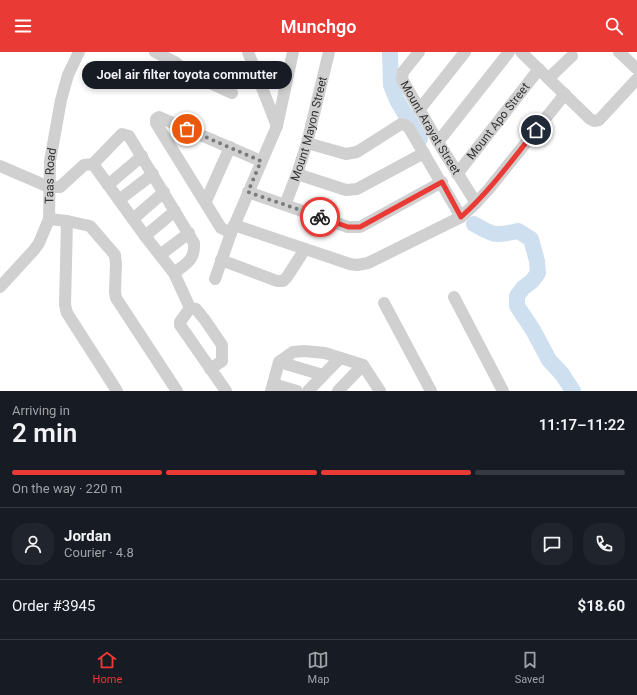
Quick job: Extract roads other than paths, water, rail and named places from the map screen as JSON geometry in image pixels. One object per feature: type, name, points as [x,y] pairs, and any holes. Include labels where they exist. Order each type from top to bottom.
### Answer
[{"type":"street","name":"Taas Road","points":[[0,287],[39,243],[48,219],[50,161],[61,100],[68,75],[80,52]]},
{"type":"street","points":[[156,52],[178,57],[180,67],[232,94]]},
{"type":"street","points":[[248,52],[277,126]]},
{"type":"street","points":[[215,279],[232,229],[277,126],[292,52]]},
{"type":"street","name":"Mount Mayon Street","points":[[285,205],[307,143],[329,52]]},
{"type":"street","name":"Mount Arayat Street","points":[[419,52],[401,76],[402,79],[457,174],[476,203]]},
{"type":"street","points":[[419,110],[465,52]]},
{"type":"street","points":[[438,142],[509,52]]},
{"type":"street","points":[[619,52],[637,69]]},
{"type":"street","points":[[526,54],[539,69],[590,119],[597,121],[637,79]]},
{"type":"street","points":[[549,78],[572,56]]},
{"type":"street","name":"Mount Apo Street","points":[[457,174],[539,69]]},
{"type":"street","points":[[261,161],[159,118],[156,119],[156,122],[206,201],[221,228],[232,229],[305,249],[350,264],[357,265],[368,263],[461,217],[476,203],[565,94]]},
{"type":"street","points":[[307,143],[346,154],[357,152],[401,124],[405,125],[409,128],[442,182],[461,217]]},
{"type":"street","points":[[0,166],[49,187],[60,187],[84,165],[93,164],[122,134],[129,136],[194,242],[195,251],[192,259],[174,273]]},
{"type":"street","points":[[206,201],[230,147]]},
{"type":"street","points":[[297,174],[346,190],[357,189],[424,153]]},
{"type":"street","points":[[108,185],[142,156]]},
{"type":"street","points":[[93,164],[145,236],[174,273],[190,308]]},
{"type":"street","points":[[119,200],[153,174]]},
{"type":"street","points":[[248,192],[348,227],[360,227],[442,182]]},
{"type":"street","points":[[133,219],[164,192]]},
{"type":"street","points":[[145,236],[175,211]]},
{"type":"street","points":[[48,219],[67,220],[90,226],[115,255],[116,298],[177,391]]},
{"type":"street","points":[[67,220],[65,305],[67,314],[117,391]]},
{"type":"street","points":[[160,255],[189,233]]},
{"type":"street","points":[[221,260],[277,281],[283,281],[305,249]]},
{"type":"street","points":[[454,297],[503,391]]},
{"type":"street","points":[[384,303],[431,391]]},
{"type":"street","points":[[190,308],[196,309],[222,345],[222,360],[210,368]]},
{"type":"street","points":[[190,308],[180,324],[226,391]]},
{"type":"street","points":[[297,391],[272,387],[279,362],[293,352],[325,353],[363,365],[375,389]]},
{"type":"street","points":[[308,391],[340,358]]},
{"type":"street","points":[[279,362],[323,375]]},
{"type":"street","points":[[338,391],[363,365]]},
{"type":"waterway","points":[[390,52],[391,85],[397,100],[420,139]]},
{"type":"waterway","points":[[474,224],[495,234],[505,234],[518,231],[531,239],[537,261],[538,273],[517,296],[517,306],[533,330],[549,360],[562,374],[573,391]]},
{"type":"place","name":"Joel air filter toyota commutter","points":[[187,129]]}]
